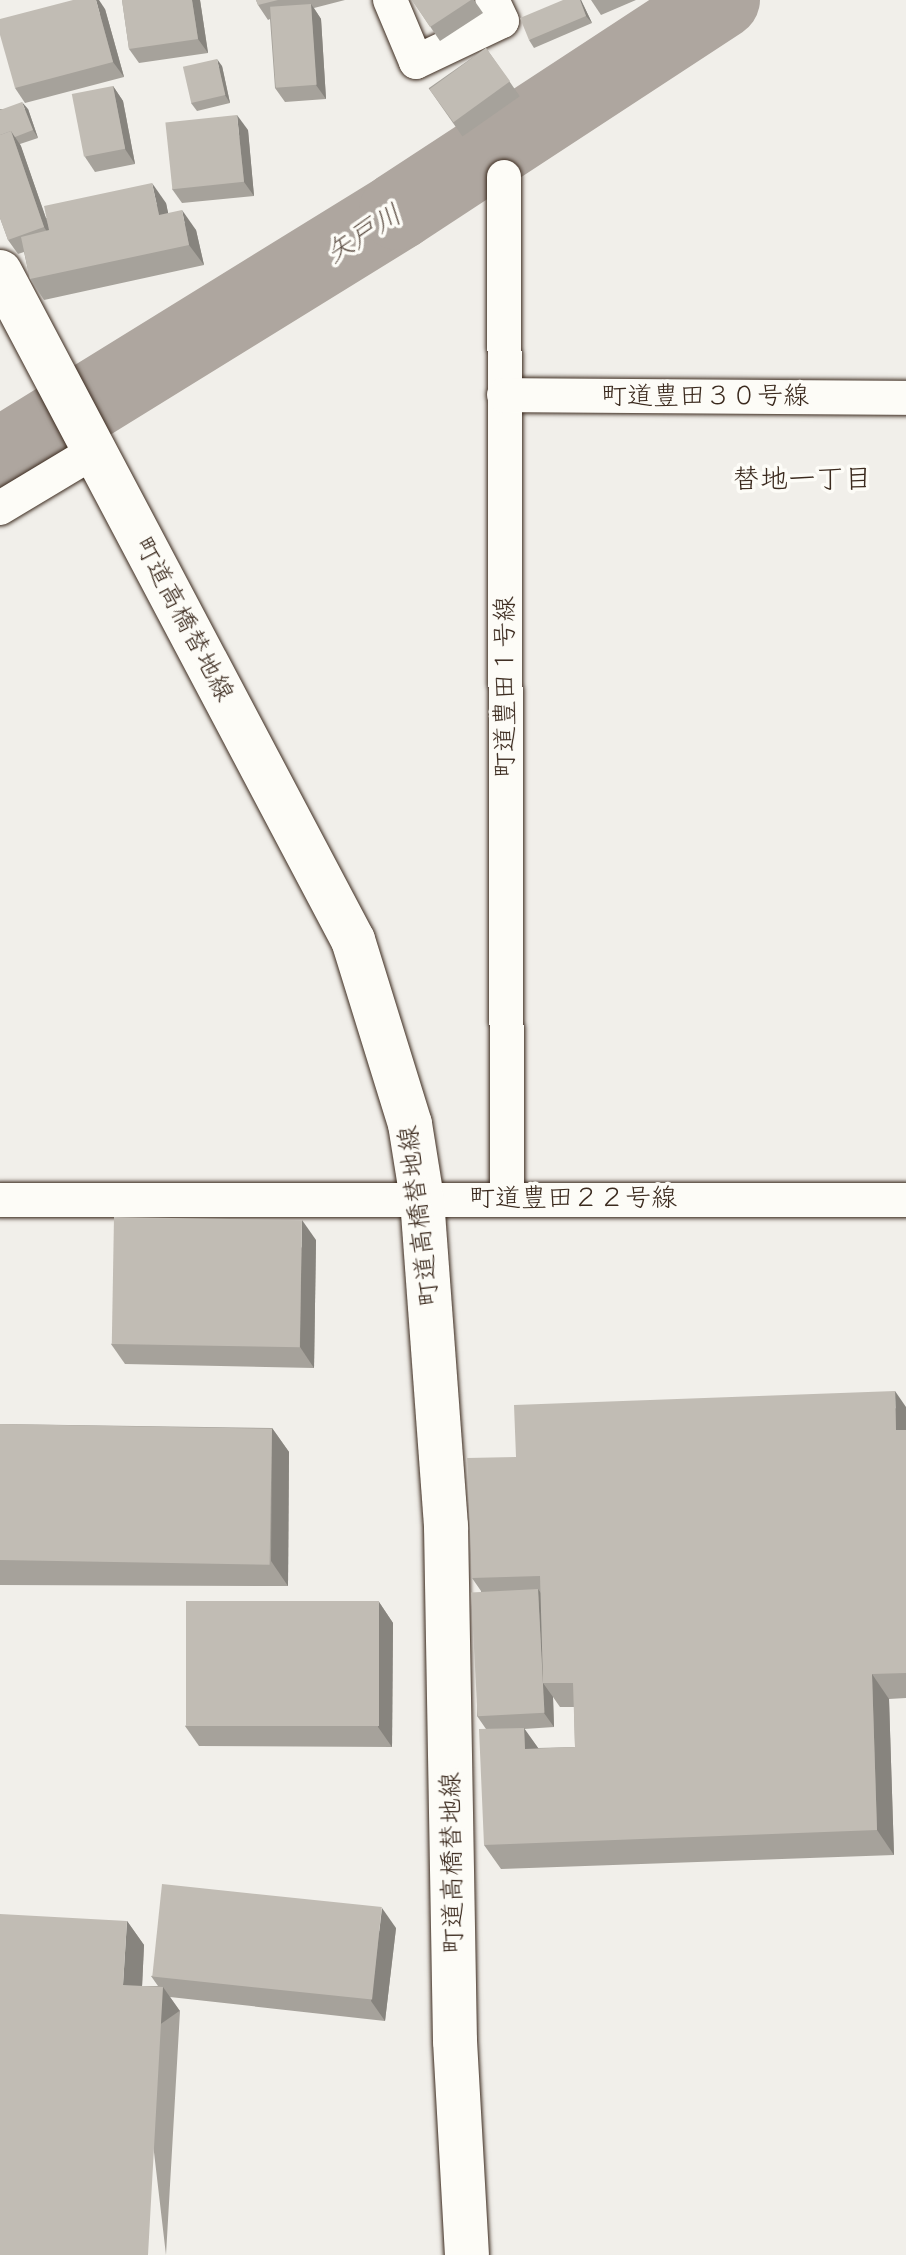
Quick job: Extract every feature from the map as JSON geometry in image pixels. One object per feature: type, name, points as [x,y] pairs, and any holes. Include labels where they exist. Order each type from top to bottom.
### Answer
[{"type":"street","points":[[390,0],[416,62],[502,21],[492,0]]},
{"type":"street","name":"町道豊田１号線","points":[[504,177],[507,1197]]},
{"type":"street","name":"町道高橋替地線","points":[[0,272],[353,940],[410,1124],[422,1199],[446,1526],[455,2041],[467,2255]]},
{"type":"street","name":"町道豊田３０号線","points":[[504,395],[906,398]]},
{"type":"street","points":[[0,508],[95,451]]},
{"type":"street","name":"町道豊田２２号線","points":[[0,1200],[507,1197],[906,1200]]},
{"type":"building","points":[[73,0],[96,0],[113,62],[15,88],[0,35],[0,19]]},
{"type":"building","points":[[122,0],[192,0],[198,39],[129,49]]},
{"type":"building","points":[[256,0],[278,0],[258,5]]},
{"type":"building","points":[[412,0],[471,0],[430,27]]},
{"type":"building","points":[[563,0],[580,0],[586,16],[529,40],[520,18]]},
{"type":"building","points":[[311,4],[317,85],[276,88],[270,7]]},
{"type":"building","points":[[486,48],[510,81],[453,122],[429,89]]},
{"type":"building","points":[[217,59],[225,95],[191,103],[183,67]]},
{"type":"building","points":[[113,86],[125,149],[84,157],[72,94]]},
{"type":"building","points":[[22,102],[33,130],[15,137],[11,131],[0,135],[0,110]]},
{"type":"building","points":[[237,115],[244,182],[172,189],[165,123]]},
{"type":"building","points":[[11,131],[44,227],[8,240],[0,218],[0,135]]},
{"type":"building","points":[[152,183],[159,215],[182,210],[189,245],[30,279],[21,237],[49,230],[44,206]]},
{"type":"building","points":[[114,1217],[302,1220],[300,1347],[112,1344]]},
{"type":"building","points":[[895,1391],[896,1430],[906,1430],[906,1673],[872,1674],[877,1830],[484,1845],[479,1729],[524,1728],[525,1749],[575,1747],[573,1683],[543,1683],[540,1576],[472,1578],[467,1458],[516,1457],[514,1405]]},
{"type":"building","points":[[0,1424],[272,1429],[270,1565],[0,1560]]},
{"type":"building","points":[[538,1589],[544,1713],[478,1716],[471,1593]]},
{"type":"building","points":[[186,1601],[379,1601],[379,1726],[186,1726]]},
{"type":"building","points":[[162,1884],[382,1907],[372,2000],[152,1976]]},
{"type":"building","points":[[0,1914],[127,1921],[123,1985],[163,1987],[148,2255],[0,2255]]},
{"type":"waterway","name":"矢戸川","points":[[0,457],[398,211],[721,0]]},
{"type":"district","name":"替地一丁目","points":[[802,478]]}]
